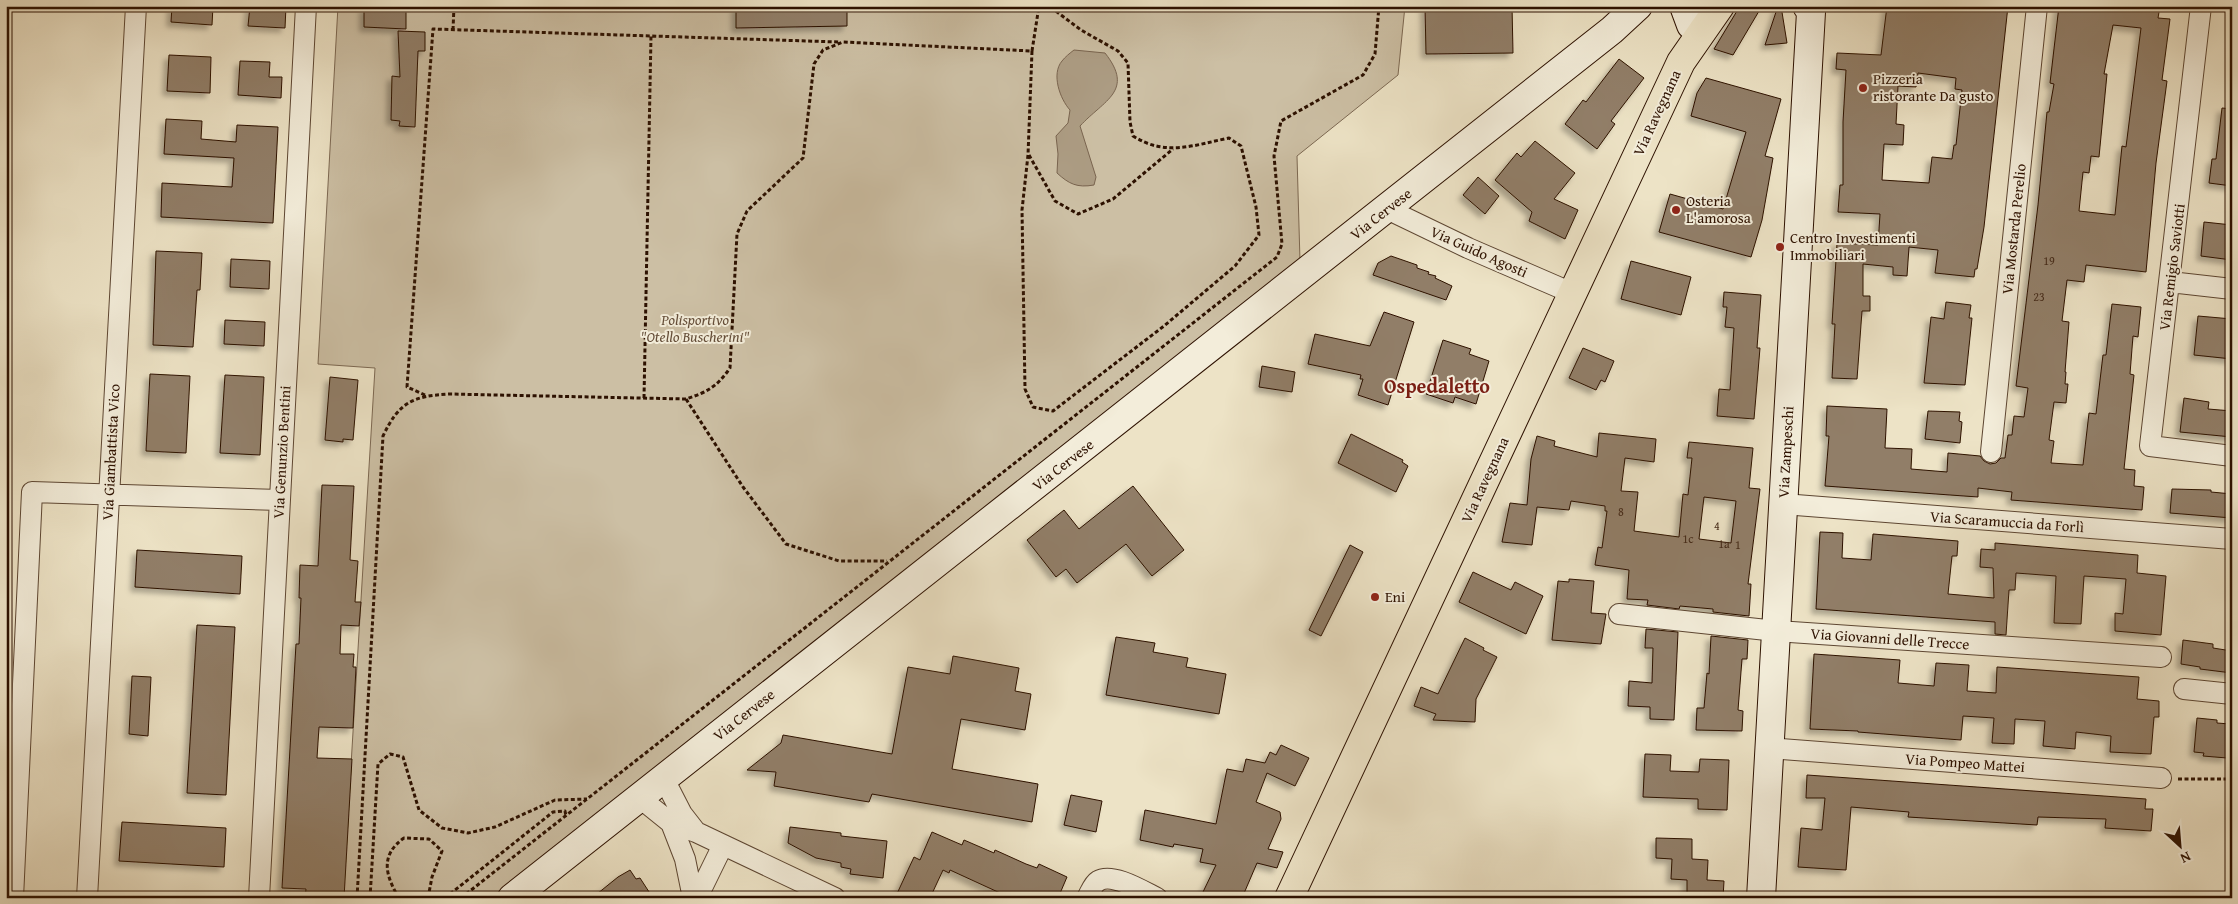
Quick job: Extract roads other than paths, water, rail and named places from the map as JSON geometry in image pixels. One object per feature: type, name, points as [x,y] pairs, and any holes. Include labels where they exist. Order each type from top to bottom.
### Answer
[{"type":"main road","name":"Via Cervese","points":[[512,898],[1387,209],[1612,30],[1638,6]]},
{"type":"main road","name":"Via Cervese","points":[[1612,30],[1658,6]]},
{"type":"main road","name":"Via Ravegnana","points":[[1289,898],[1681,62],[1720,6]]},
{"type":"main road","name":"Via Zampeschi","points":[[1761,898],[1811,12],[1808,6]]},
{"type":"main road","name":"Via Ravegnana","points":[[1681,62],[1691,13]]},
{"type":"street","name":"Via Giambattista Vico","points":[[87,898],[136,6]]},
{"type":"street","name":"Via Genunzio Bentini","points":[[258,898],[306,6]]},
{"type":"street","name":"Via Mostarda Perelio","points":[[1991,452],[2037,6]]},
{"type":"street","name":"Via Remigio Saviotti","points":[[2201,6],[2150,446],[2232,456]]},
{"type":"street","name":"Via Guido Agosti","points":[[1387,209],[1572,293]]},
{"type":"street","points":[[2170,282],[2232,289]]},
{"type":"street","points":[[13,898],[32,492],[280,500]]},
{"type":"street","name":"Via Scaramuccia da Forlì","points":[[1783,504],[2232,539]]},
{"type":"street","name":"Via Giovanni delle Trecce","points":[[1619,614],[1776,631],[2161,657]]},
{"type":"street","points":[[2184,690],[2232,694]]},
{"type":"street","name":"Via Pompeo Mattei","points":[[1770,748],[2161,778]]},
{"type":"street","points":[[664,779],[682,814],[696,832]]},
{"type":"street","points":[[640,798],[671,823],[696,832],[835,898]]},
{"type":"street","points":[[671,823],[685,858],[693,898]]},
{"type":"street","points":[[697,898],[723,845]]},
{"type":"street","points":[[1087,898],[1097,882],[1106,878],[1118,880],[1157,898]]},
{"type":"place","name":"Pizzeria ristorante Da gusto","points":[[1863,88]]},
{"type":"place","name":"Osteria L'amorosa","points":[[1676,210]]},
{"type":"place","name":"Centro Investimenti Immobiliari","points":[[1780,247]]},
{"type":"place","name":"Eni","points":[[1375,597]]},
{"type":"district","name":"Ospedaletto","points":[[1437,386]]},
{"type":"park label","name":"Polisportivo \"Otello Buscherini\"","points":[[695,328]]}]
